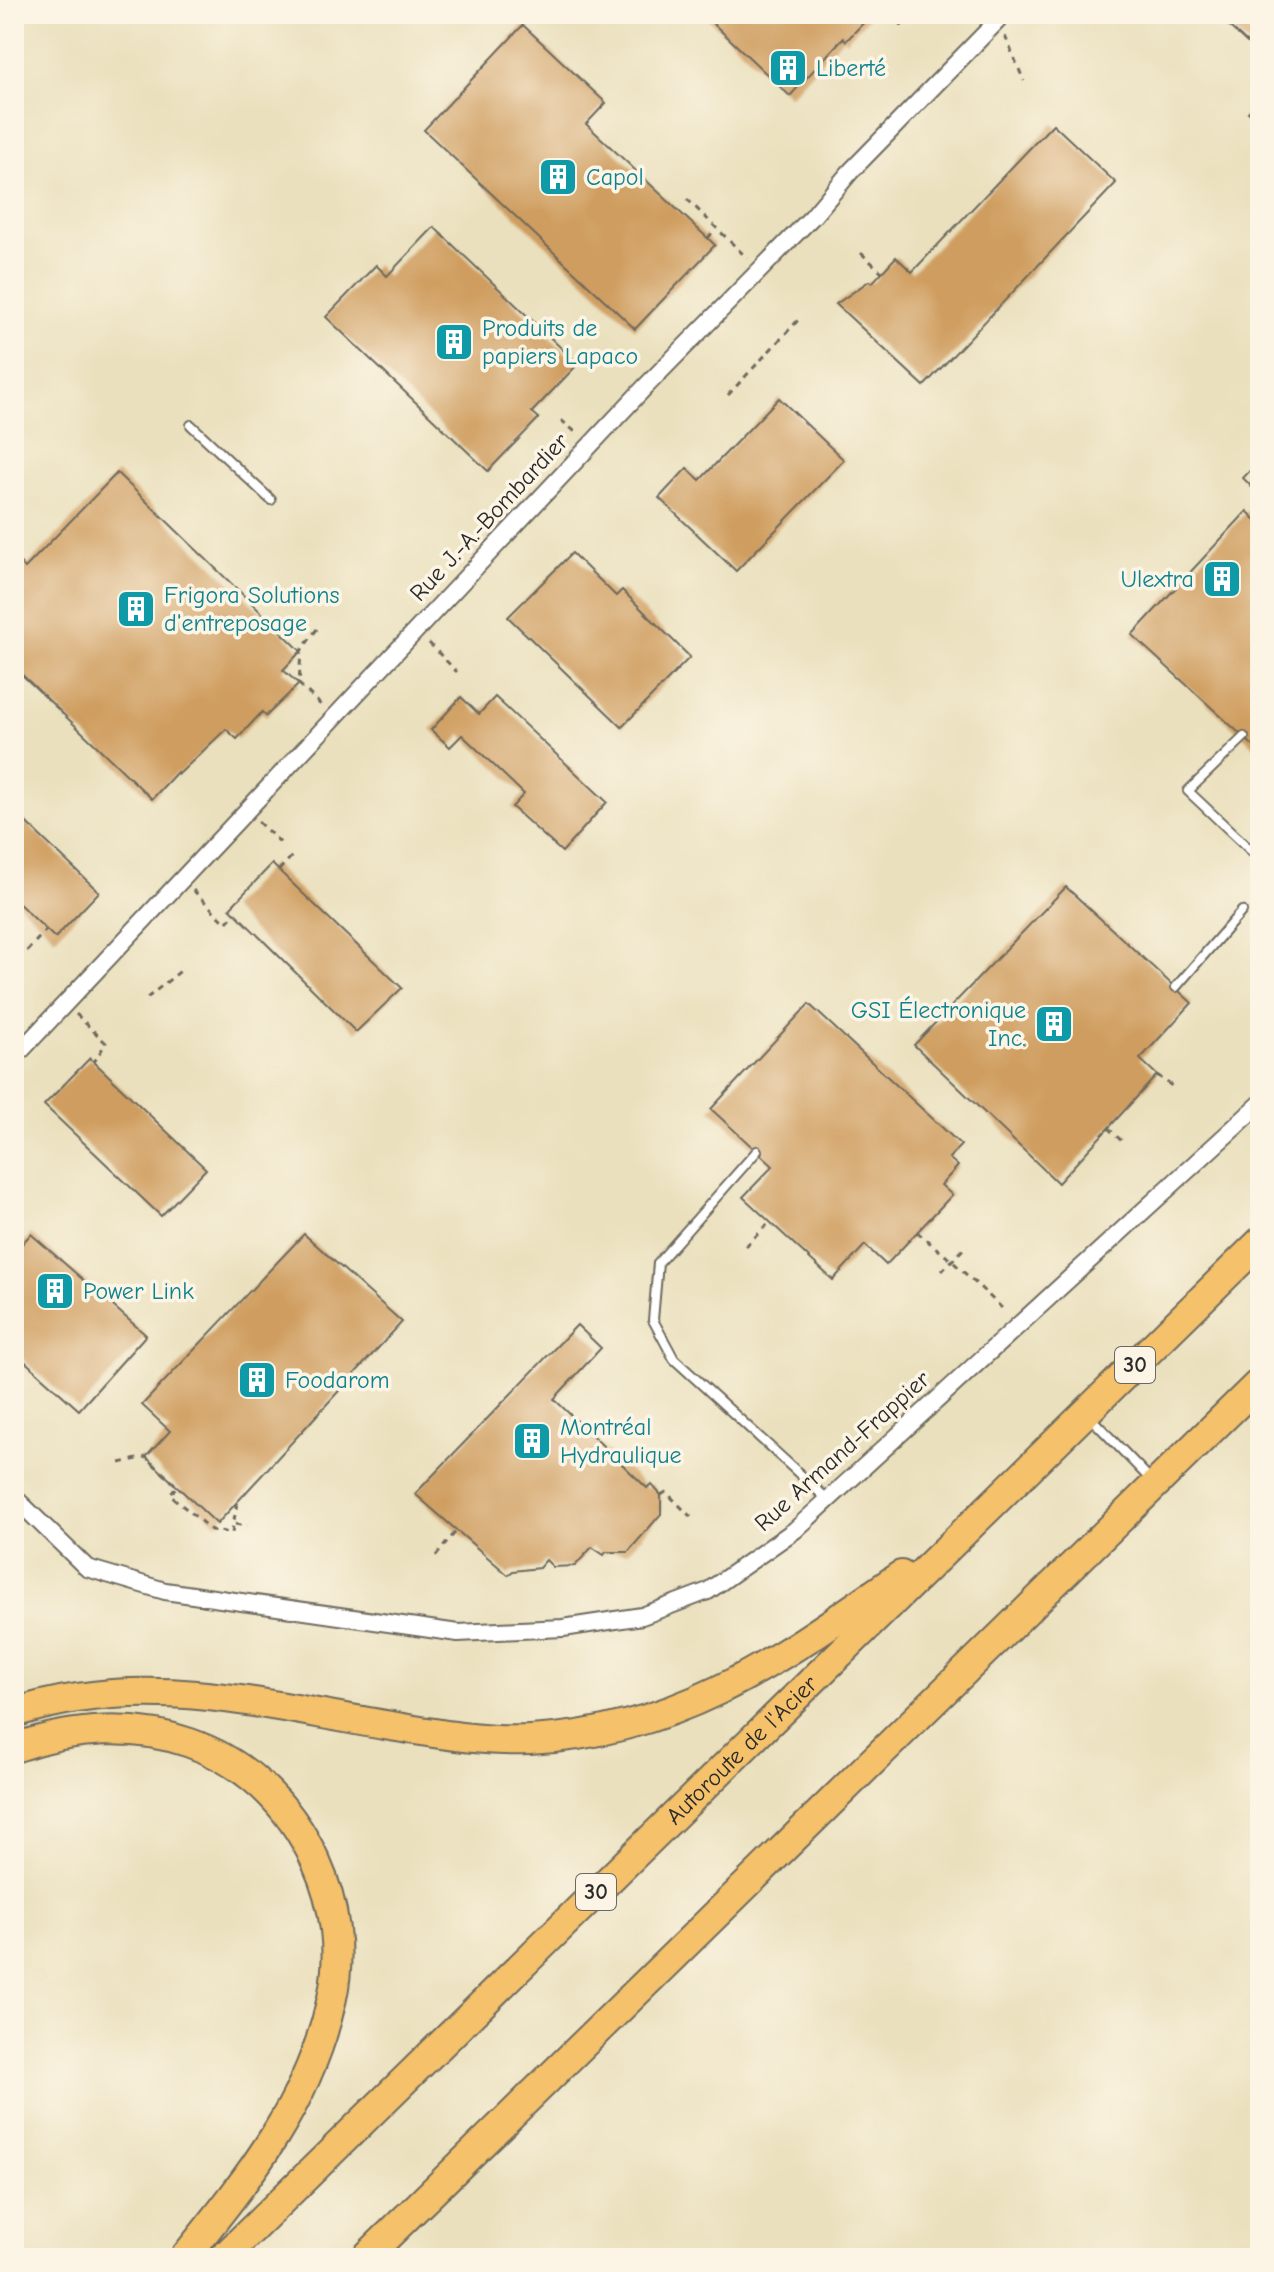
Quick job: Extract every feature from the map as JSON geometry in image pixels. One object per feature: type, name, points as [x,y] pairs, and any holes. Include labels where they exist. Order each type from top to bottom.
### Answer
[{"type":"highway","name":"Autoroute de l'Acier","points":[[223,2258],[1260,1242]]},
{"type":"highway","points":[[365,2258],[1260,1382]]},
{"type":"highway","points":[[14,1713],[96,1694],[155,1691],[212,1696],[466,1737],[527,1740],[608,1729],[693,1703],[766,1666],[971,1527]]},
{"type":"highway","points":[[14,1748],[72,1733],[125,1729],[164,1736],[212,1753],[245,1772],[278,1803],[303,1837],[325,1885],[336,1936],[337,1960],[332,1999],[321,2040],[301,2090],[269,2148],[184,2258]]},
{"type":"street","name":"Rue J.-A.-Bombardier","points":[[14,1058],[590,445],[1001,17]]},
{"type":"street","name":"Rue Armand-Frappier","points":[[14,1497],[87,1568],[165,1591],[458,1633],[563,1628],[642,1616],[708,1591],[795,1530],[1260,1104]]},
{"type":"lane","points":[[191,425],[271,500]]},
{"type":"lane","points":[[1244,737],[1188,791],[1260,859]]},
{"type":"lane","points":[[1176,987],[1242,911]]},
{"type":"lane","points":[[757,1151],[658,1263],[653,1320],[674,1359],[828,1500]]},
{"type":"lane","points":[[1086,1413],[1155,1484]]},
{"type":"path","points":[[890,14],[903,26]]},
{"type":"path","points":[[1001,17],[1024,81]]},
{"type":"path","points":[[687,199],[760,270]]},
{"type":"path","points":[[708,238],[716,228]]},
{"type":"path","points":[[861,253],[882,272]]},
{"type":"path","points":[[728,395],[801,317]]},
{"type":"path","points":[[561,420],[590,445]]},
{"type":"path","points":[[317,629],[301,651],[299,684],[335,717]]},
{"type":"path","points":[[417,629],[457,672]]},
{"type":"path","points":[[246,811],[282,844]]},
{"type":"path","points":[[279,870],[293,855]]},
{"type":"path","points":[[181,879],[226,923],[235,913]]},
{"type":"path","points":[[27,951],[46,930]]},
{"type":"path","points":[[147,998],[184,968]]},
{"type":"path","points":[[64,1003],[106,1043],[94,1062]]},
{"type":"path","points":[[1157,1075],[1176,1089]]},
{"type":"path","points":[[1108,1128],[1125,1144]]},
{"type":"path","points":[[746,1246],[770,1222]]},
{"type":"path","points":[[917,1232],[1003,1309]]},
{"type":"path","points":[[942,1271],[965,1247]]},
{"type":"path","points":[[120,1463],[146,1457],[177,1486],[170,1495],[211,1530],[232,1533],[237,1502]]},
{"type":"path","points":[[661,1495],[666,1492],[691,1517]]},
{"type":"path","points":[[233,1523],[247,1526]]},
{"type":"path","points":[[436,1556],[457,1530]]},
{"type":"building","name":"Liberté","points":[[703,14],[872,14],[846,41],[843,38],[790,96]]},
{"type":"building","points":[[1216,14],[1260,14],[1260,55]]},
{"type":"building","name":"Capol","points":[[523,25],[606,103],[586,124],[715,245],[635,329],[424,130]]},
{"type":"building","points":[[1260,99],[1260,122],[1248,112]]},
{"type":"building","points":[[1053,124],[1116,183],[924,386],[836,304],[869,281],[872,283],[896,257],[912,272]]},
{"type":"building","name":"Produits de papiers Lapaco","points":[[434,227],[578,364],[532,412],[539,418],[488,471],[326,317],[376,265],[387,276]]},
{"type":"building","points":[[779,398],[844,460],[736,571],[659,498],[687,468],[700,480]]},
{"type":"building","points":[[1260,460],[1260,495],[1243,478]]},
{"type":"building","name":"Frigora Solutions d'entreposage","points":[[117,473],[301,651],[283,670],[299,684],[266,716],[262,712],[237,739],[226,729],[178,775],[177,772],[152,799],[14,667],[14,556],[25,568]]},
{"type":"building","name":"Ulextra","points":[[1247,511],[1260,524],[1260,752],[1132,635]]},
{"type":"building","points":[[572,553],[616,596],[622,590],[690,657],[622,727],[508,617]]},
{"type":"building","points":[[461,697],[479,714],[495,697],[607,802],[562,852],[512,807],[524,794],[462,735],[450,747],[431,730]]},
{"type":"building","points":[[14,811],[99,892],[55,938],[14,899]]},
{"type":"building","points":[[272,864],[402,988],[356,1032],[230,908]]},
{"type":"building","name":"GSI Électronique Inc.","points":[[1066,887],[1192,1003],[1140,1059],[1157,1075],[1058,1183],[914,1045]]},
{"type":"building","points":[[809,1004],[961,1145],[949,1158],[958,1166],[941,1185],[952,1195],[886,1265],[865,1245],[833,1280],[743,1197],[773,1166],[711,1109]]},
{"type":"building","points":[[90,1058],[206,1169],[161,1216],[44,1105]]},
{"type":"building","name":"Power Link","points":[[31,1234],[146,1335],[79,1410],[21,1358],[14,1366],[14,1242],[19,1247]]},
{"type":"building","name":"Foodarom","points":[[304,1234],[402,1322],[217,1524],[146,1457],[170,1431],[142,1405]]},
{"type":"building","name":"Montréal Hydraulique","points":[[577,1325],[601,1348],[554,1399],[647,1488],[651,1484],[661,1495],[661,1514],[628,1552],[606,1552],[604,1555],[592,1547],[575,1566],[553,1567],[546,1560],[539,1568],[513,1571],[508,1575],[415,1494]]},
{"type":"place","name":"Liberté","points":[[788,68]]},
{"type":"place","name":"Capol","points":[[558,177]]},
{"type":"place","name":"Produits de papiers Lapaco","points":[[454,342]]},
{"type":"place","name":"Ulextra","points":[[1222,579]]},
{"type":"place","name":"Frigora Solutions d'entreposage","points":[[136,609]]},
{"type":"place","name":"GSI Électronique Inc.","points":[[1054,1024]]},
{"type":"place","name":"Power Link","points":[[55,1291]]},
{"type":"place","name":"Foodarom","points":[[257,1380]]},
{"type":"place","name":"Montréal Hydraulique","points":[[532,1441]]}]
